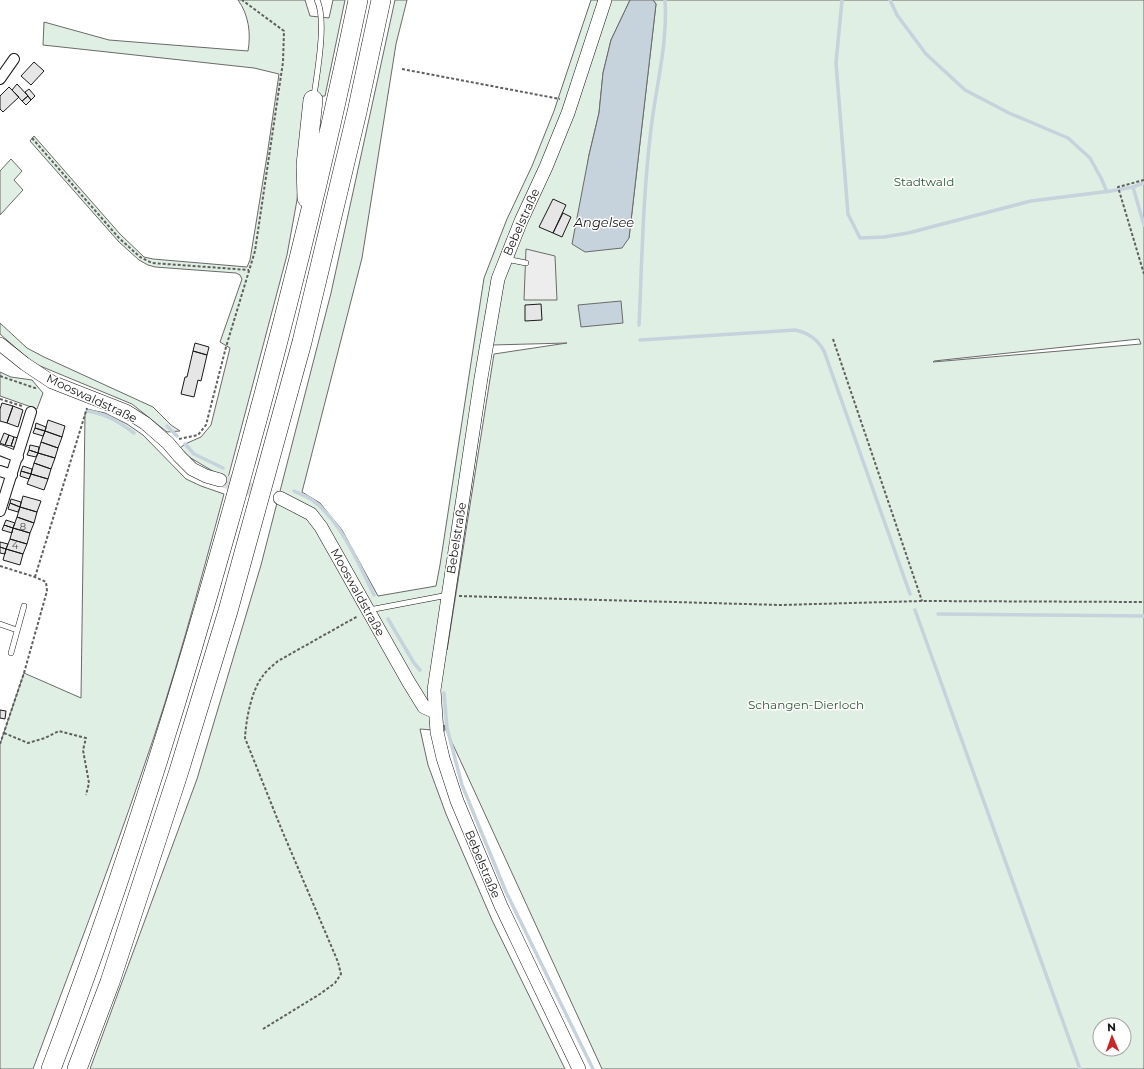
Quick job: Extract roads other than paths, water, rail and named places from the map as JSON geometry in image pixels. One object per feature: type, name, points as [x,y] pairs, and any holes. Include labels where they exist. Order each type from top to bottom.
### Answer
[{"type":"highway","points":[[52,1069],[86,978],[148,790],[206,606],[255,430],[307,227],[336,106],[358,0]]},
{"type":"highway","points":[[77,1069],[115,967],[179,771],[230,603],[302,342],[357,112],[381,0]]},
{"type":"highway","points":[[307,227],[306,164],[314,100]]},
{"type":"street","name":"Bebelstraße","points":[[579,1069],[501,906],[457,801],[436,732],[434,690],[488,331],[498,280],[505,258],[546,168],[568,113],[605,0]]},
{"type":"street","points":[[0,79],[14,59]]},
{"type":"street","name":"Mooswaldstraße","points":[[0,344],[25,364],[52,382],[126,411],[145,423],[168,442],[179,456],[192,468],[206,476],[220,480]]},
{"type":"street","points":[[0,511],[31,412]]},
{"type":"street","points":[[0,450],[18,457]]},
{"type":"street","points":[[0,471],[12,475]]},
{"type":"street","name":"Mooswaldstraße","points":[[280,498],[311,514],[321,527],[424,707],[435,712]]},
{"type":"street","points":[[408,681],[434,690]]},
{"type":"lane","points":[[317,0],[321,7]]},
{"type":"lane","points":[[314,100],[320,46],[322,0]]},
{"type":"lane","points":[[505,258],[526,264]]},
{"type":"lane","points":[[368,610],[448,595]]},
{"type":"lane","points":[[11,652],[24,606]]},
{"type":"lane","points":[[0,624],[17,630]]},
{"type":"water","name":"Angelsee","points":[[630,0],[653,0],[656,4],[629,238],[622,248],[585,252],[572,244],[589,155],[599,113],[603,73],[611,40]]},
{"type":"water","points":[[621,301],[623,323],[581,327],[578,305]]},
{"type":"waterway","points":[[639,325],[646,178],[651,129],[665,32],[665,0]]},
{"type":"waterway","points":[[842,0],[836,63],[848,214],[860,238],[884,237],[908,233],[1031,201],[1133,187]]},
{"type":"waterway","points":[[890,0],[897,15],[926,54],[965,90],[1009,113],[1068,138],[1090,158],[1107,192]]},
{"type":"waterway","points":[[1144,183],[1133,187],[1144,225]]},
{"type":"waterway","points":[[640,340],[795,330],[804,333],[815,340],[824,351],[910,594]]},
{"type":"waterway","points":[[88,411],[101,414],[112,419],[134,433]]},
{"type":"waterway","points":[[167,426],[177,436]]},
{"type":"waterway","points":[[185,444],[194,454],[223,468]]},
{"type":"waterway","points":[[294,491],[314,501],[334,522],[350,546],[374,595]]},
{"type":"waterway","points":[[915,610],[1080,1069]]},
{"type":"waterway","points":[[938,614],[1144,616]]},
{"type":"waterway","points":[[388,619],[414,663],[420,670]]},
{"type":"waterway","points":[[444,693],[447,728],[462,785],[506,892],[593,1069]]},
{"type":"tunnel","points":[[220,480],[280,498]]},
{"type":"park label","name":"Stadtwald","points":[[924,181]]},
{"type":"park label","name":"Schangen-Dierloch","points":[[806,704]]}]
